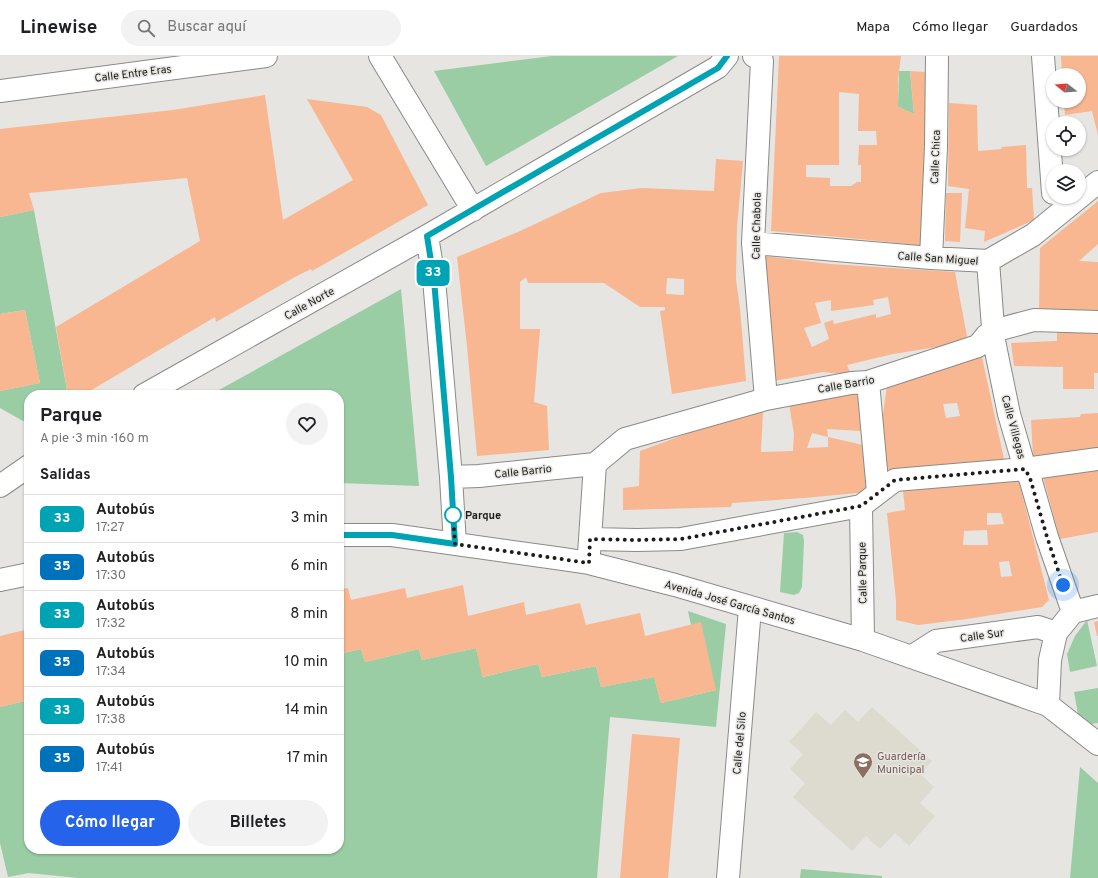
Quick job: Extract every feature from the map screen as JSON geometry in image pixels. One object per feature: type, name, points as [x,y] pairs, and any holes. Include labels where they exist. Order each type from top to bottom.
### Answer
[{"type":"street","name":"Calle Entre Eras","points":[[0,91],[266,56]]},
{"type":"street","points":[[380,56],[473,210]]},
{"type":"street","name":"Calle Norte","points":[[153,390],[473,210],[718,68],[726,56]]},
{"type":"street","name":"Calle Chabola","points":[[754,56],[762,61],[753,243],[766,399]]},
{"type":"street","name":"Calle Chica","points":[[931,258],[936,147],[937,56]]},
{"type":"street","points":[[1043,56],[1051,164]]},
{"type":"street","name":"Calle San Miguel","points":[[753,243],[931,258],[988,261],[1033,235],[1054,208],[1098,182]]},
{"type":"street","points":[[427,236],[434,280],[451,477],[455,544]]},
{"type":"street","name":"Calle Villegas","points":[[988,261],[994,341],[1009,414],[1025,469],[1030,478],[1048,541],[1073,612]]},
{"type":"street","name":"Calle Barrio","points":[[451,477],[480,476],[595,464],[625,439],[766,399],[851,383],[868,382],[978,346],[986,336],[993,331],[1034,320],[1098,322]]},
{"type":"street","points":[[868,382],[878,492]]},
{"type":"street","points":[[590,539],[681,539],[861,506],[895,480],[1025,469],[1098,459]]},
{"type":"street","points":[[589,563],[595,464]]},
{"type":"street","points":[[4,477],[24,468]]},
{"type":"street","name":"Calle Parque","points":[[861,506],[863,640]]},
{"type":"street","name":"Avenida José García Santos","points":[[344,535],[392,535],[589,563],[675,585],[863,640],[1048,705],[1098,744]]},
{"type":"street","points":[[0,580],[24,575]]},
{"type":"street","points":[[1048,705],[1050,660],[1056,633],[1073,612],[1098,606]]},
{"type":"street","name":"Calle del Silo","points":[[728,878],[750,608]]},
{"type":"street","name":"Calle Sur","points":[[911,657],[936,641],[1038,627],[1056,633]]},
{"type":"shaded area","name":"Guardería Municipal","points":[[872,707],[932,761],[920,774],[934,787],[920,803],[935,816],[909,846],[895,833],[880,849],[866,836],[852,851],[793,797],[805,783],[790,769],[803,754],[789,742],[816,712],[831,725],[845,710],[858,722]]},
{"type":"green space","points":[[552,56],[678,56],[486,166],[434,71]]},
{"type":"green space","points":[[899,71],[910,71],[914,114],[898,107]]},
{"type":"green space","points":[[34,210],[67,390],[24,390],[23,421],[0,408],[0,391],[40,383],[25,310],[0,314],[0,217]]},
{"type":"green space","points":[[401,289],[419,486],[344,483],[344,390],[219,390]]},
{"type":"green space","points":[[797,532],[803,535],[804,541],[802,587],[799,593],[794,595],[780,592],[784,533]]},
{"type":"green space","points":[[688,611],[726,624],[716,727],[610,717],[597,878],[78,878],[29,873],[8,877],[0,843],[0,707],[24,701],[24,854],[344,854],[344,653],[361,649],[365,662],[419,649],[422,660],[476,648],[483,677],[538,664],[542,677],[596,666],[601,687],[654,677],[661,703],[716,690],[691,625]]},
{"type":"green space","points":[[1087,620],[1097,666],[1070,672],[1067,654],[1075,636]]},
{"type":"green space","points":[[1098,688],[1098,723],[1091,724],[1078,714],[1074,692]]},
{"type":"green space","points":[[1080,767],[1098,783],[1098,878],[1070,878]]},
{"type":"green space","points":[[801,869],[882,876],[882,878],[800,878]]},
{"type":"building","points":[[779,56],[901,56],[898,79],[898,107],[914,114],[910,71],[925,72],[925,246],[771,231]],"holes":[[[839,92],[859,94],[858,131],[876,131],[877,145],[859,145],[858,165],[861,165],[861,182],[857,182],[851,186],[830,186],[830,178],[806,177],[806,165],[839,165]]]},
{"type":"building","points":[[1061,56],[1098,56],[1098,135],[1092,111],[1065,115],[1064,108],[1086,108],[1086,68],[1062,68]]},
{"type":"building","points":[[265,95],[283,220],[353,180],[307,99],[367,107],[381,115],[428,205],[312,271],[311,269],[295,277],[216,322],[215,317],[91,390],[67,390],[56,327],[200,241],[187,178],[29,193],[34,210],[0,217],[0,129],[173,110]]},
{"type":"building","points":[[949,103],[977,105],[978,151],[1026,145],[1027,188],[1032,188],[1034,220],[984,242],[985,231],[965,228],[969,189],[948,186]]},
{"type":"building","points":[[716,159],[743,161],[737,227],[736,280],[740,308],[746,381],[672,394],[660,311],[665,310],[665,307],[640,307],[604,283],[528,283],[526,277],[520,282],[520,329],[540,329],[534,402],[547,406],[549,450],[477,456],[457,257],[518,232],[601,193],[642,188],[714,191]],"holes":[[[667,278],[684,279],[684,295],[666,294]]]},
{"type":"building","points":[[946,193],[962,193],[960,242],[945,241]]},
{"type":"building","points":[[1098,201],[1098,244],[1079,261],[1098,262],[1098,314],[1039,311],[1040,248]]},
{"type":"building","points":[[764,256],[830,264],[955,272],[968,342],[893,354],[847,365],[851,375],[823,372],[774,381]],"holes":[[[888,297],[891,314],[876,318],[876,314],[834,324],[833,320],[824,323],[829,339],[812,347],[804,328],[821,323],[815,303],[831,300],[831,311],[874,305],[873,300]]]},
{"type":"building","points":[[25,310],[40,383],[0,391],[0,314]]},
{"type":"building","points":[[1057,329],[1098,330],[1098,373],[1094,373],[1094,389],[1063,389],[1063,367],[1014,366],[1011,343],[1057,341]]},
{"type":"building","points":[[982,357],[1005,464],[950,464],[883,470],[881,429],[887,385],[915,374]],"holes":[[[957,403],[960,416],[946,418],[943,404]]]},
{"type":"building","points":[[857,391],[861,431],[827,429],[828,437],[863,445],[868,492],[732,503],[731,507],[623,510],[623,488],[639,486],[640,451],[724,420],[763,411],[761,452],[793,451],[794,434],[789,404]],"holes":[[[812,433],[828,437],[828,447],[807,448]]]},
{"type":"building","points":[[1098,413],[1098,449],[1033,456],[1031,420],[1080,417],[1081,414]]},
{"type":"building","points":[[1098,470],[1098,532],[1060,539],[1043,477]]},
{"type":"building","points":[[1018,478],[1049,600],[1042,607],[967,619],[918,625],[896,620],[896,601],[887,513],[905,510],[903,491]],"holes":[[[987,513],[1001,513],[1004,524],[987,525]],[[987,530],[988,545],[963,545],[964,531]],[[1009,561],[1012,576],[1001,577],[999,562]]]},
{"type":"building","points":[[463,585],[468,616],[524,602],[526,615],[580,603],[586,625],[640,613],[645,636],[701,622],[716,690],[661,703],[654,677],[601,687],[596,666],[542,677],[538,664],[482,677],[476,648],[422,660],[419,649],[365,662],[361,649],[344,653],[344,588],[348,588],[351,600],[405,588],[407,598]]},
{"type":"building","points":[[1098,621],[1098,636],[1097,636],[1094,622]]},
{"type":"building","points":[[24,630],[24,701],[0,707],[0,636]]},
{"type":"building","points":[[632,734],[680,738],[668,878],[620,878]]},
{"type":"bus line","name":"33","points":[[344,535],[392,535],[455,544],[451,477],[434,280],[427,236],[718,68],[727,56]]},
{"type":"place","name":"Parque","points":[[453,515]]},
{"type":"place","name":"Guardería Municipal","points":[[863,779]]},
{"type":"route","points":[[453,515],[455,544],[589,563],[590,539],[681,539],[861,506],[895,480],[1025,469],[1030,478],[1063,585]]}]
